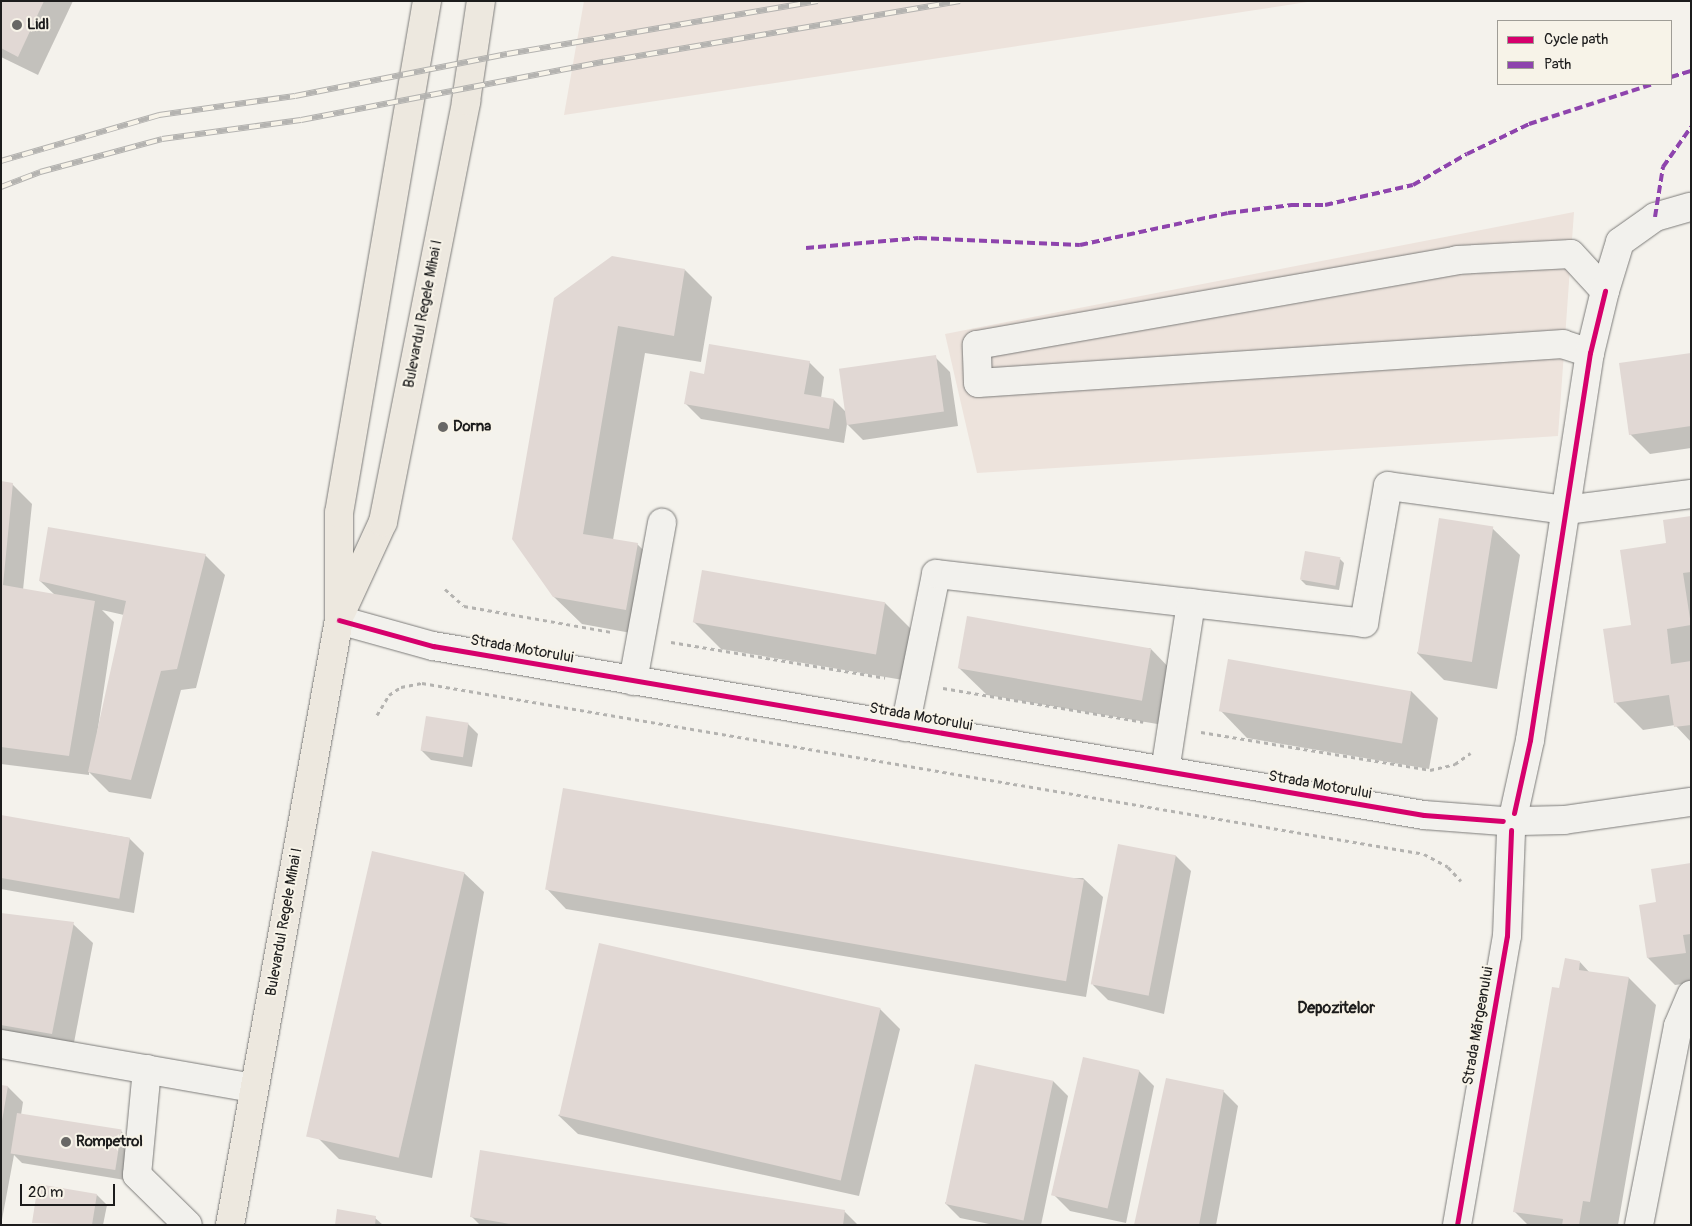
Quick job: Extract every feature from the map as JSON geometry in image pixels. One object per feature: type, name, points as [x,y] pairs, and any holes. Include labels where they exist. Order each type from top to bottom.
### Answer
[{"type":"main road","name":"Bulevardul Regele Mihai I","points":[[230,1225],[339,620],[339,513],[428,1]]},
{"type":"main road","name":"Bulevardul Regele Mihai I","points":[[339,620],[383,522],[466,101],[481,1]]},
{"type":"street","name":"Strada Mărgeanului","points":[[1457,1225],[1507,936],[1512,821],[1530,740],[1590,353],[1605,291],[1620,242],[1655,217],[1691,207]]},
{"type":"street","points":[[1590,353],[1563,344],[978,384],[976,345],[1458,260],[1571,254],[1605,291]]},
{"type":"street","points":[[904,727],[936,574],[1364,623],[1388,486],[1566,510],[1691,494]]},
{"type":"street","points":[[633,681],[662,523]]},
{"type":"street","points":[[1165,771],[1191,603]]},
{"type":"street","name":"Strada Motorului","points":[[339,620],[433,646],[1424,815],[1512,821],[1564,820],[1691,802]]},
{"type":"street","points":[[1639,1225],[1678,1026],[1691,994]]},
{"type":"street","points":[[1,1044],[254,1088]]},
{"type":"street","points":[[147,1069],[137,1174],[188,1225]]},
{"type":"path","points":[[445,589],[464,606],[1430,770],[1455,764],[1470,753]]},
{"type":"path","points":[[377,715],[389,695],[401,687],[422,683],[1424,854],[1448,867],[1461,881]]},
{"type":"shaded area","points":[[584,1],[1314,1],[564,115]]},
{"type":"shaded area","points":[[1574,212],[1558,436],[977,473],[945,334]]},
{"type":"building","name":"Lidl","points":[[1,1],[44,1],[18,57],[1,48]]},
{"type":"building","points":[[612,256],[685,269],[674,336],[618,326],[583,534],[638,543],[626,610],[553,597],[512,539],[554,298]]},
{"type":"building","points":[[709,344],[810,361],[804,394],[834,399],[829,429],[684,404],[690,371],[704,374]]},
{"type":"building","points":[[1691,353],[1691,426],[1629,435],[1619,363]]},
{"type":"building","points":[[936,355],[944,411],[847,425],[839,369]]},
{"type":"building","points":[[1,481],[13,483],[3,585],[95,601],[69,756],[1,747]]},
{"type":"building","points":[[1691,516],[1691,572],[1683,573],[1691,625],[1667,629],[1671,664],[1691,661],[1691,725],[1674,727],[1669,695],[1614,703],[1603,629],[1631,625],[1620,550],[1666,543],[1663,520]]},
{"type":"building","points":[[1439,518],[1493,527],[1472,662],[1418,653]]},
{"type":"building","points":[[48,527],[206,554],[177,669],[161,671],[131,780],[88,772],[126,601],[39,581]]},
{"type":"building","points":[[1305,551],[1340,557],[1335,586],[1300,580]]},
{"type":"building","points":[[702,570],[885,602],[876,654],[693,622]]},
{"type":"building","points":[[967,616],[1151,648],[1142,701],[958,668]]},
{"type":"building","points":[[1228,659],[1411,691],[1402,743],[1219,711]]},
{"type":"building","points":[[426,716],[468,723],[463,757],[421,751]]},
{"type":"building","points":[[563,788],[1084,880],[1066,981],[545,889]]},
{"type":"building","points":[[1,815],[130,838],[119,899],[1,878]]},
{"type":"building","points":[[1118,844],[1176,855],[1149,996],[1091,984]]},
{"type":"building","points":[[372,851],[465,872],[399,1158],[306,1136]]},
{"type":"building","points":[[1691,863],[1691,934],[1683,935],[1686,953],[1647,958],[1639,905],[1656,902],[1651,869]]},
{"type":"building","points":[[1,913],[74,922],[52,1034],[1,1025]]},
{"type":"building","points":[[599,943],[881,1008],[841,1180],[559,1115]]},
{"type":"building","points":[[1565,958],[1580,961],[1579,970],[1629,977],[1590,1202],[1583,1201],[1579,1225],[1562,1225],[1563,1219],[1513,1212],[1552,987],[1559,988]]},
{"type":"building","points":[[1083,1057],[1140,1070],[1108,1208],[1051,1195]]},
{"type":"building","points":[[975,1064],[1053,1081],[1024,1221],[945,1204]]},
{"type":"building","points":[[1166,1078],[1224,1090],[1199,1225],[1134,1225]]},
{"type":"building","points":[[1,1085],[8,1086],[2,1121],[1,1121]]},
{"type":"building","name":"Rompetrol","points":[[17,1113],[122,1130],[115,1170],[11,1153]]},
{"type":"building","points":[[480,1150],[845,1210],[843,1225],[516,1225],[470,1217]]},
{"type":"building","points":[[38,1184],[97,1194],[92,1225],[32,1223]]},
{"type":"building","points":[[337,1209],[376,1216],[375,1225],[335,1225]]},
{"type":"railway","points":[[1,161],[159,115],[295,96],[507,54],[818,1]]},
{"type":"railway","points":[[1,187],[40,172],[162,139],[301,120],[603,62],[960,1]]},
{"type":"marked path","points":[[1672,77],[1691,71]]},
{"type":"marked path","points":[[806,248],[919,238],[1080,245],[1228,213],[1291,205],[1325,205],[1413,185],[1467,154],[1529,124],[1650,85]]},
{"type":"marked path","points":[[1655,217],[1663,167],[1691,127]]},
{"type":"cycle path","points":[[1514,813],[1530,740],[1590,353],[1605,291]]},
{"type":"cycle path","points":[[339,620],[433,646],[1424,815],[1503,821]]},
{"type":"cycle path","points":[[1457,1225],[1507,936],[1511,830]]},
{"type":"place","name":"Lidl","points":[[17,25]]},
{"type":"place","name":"Dorna","points":[[443,427]]},
{"type":"place","name":"Rompetrol","points":[[66,1142]]},
{"type":"district","name":"Depozitelor","points":[[1336,1008]]}]
